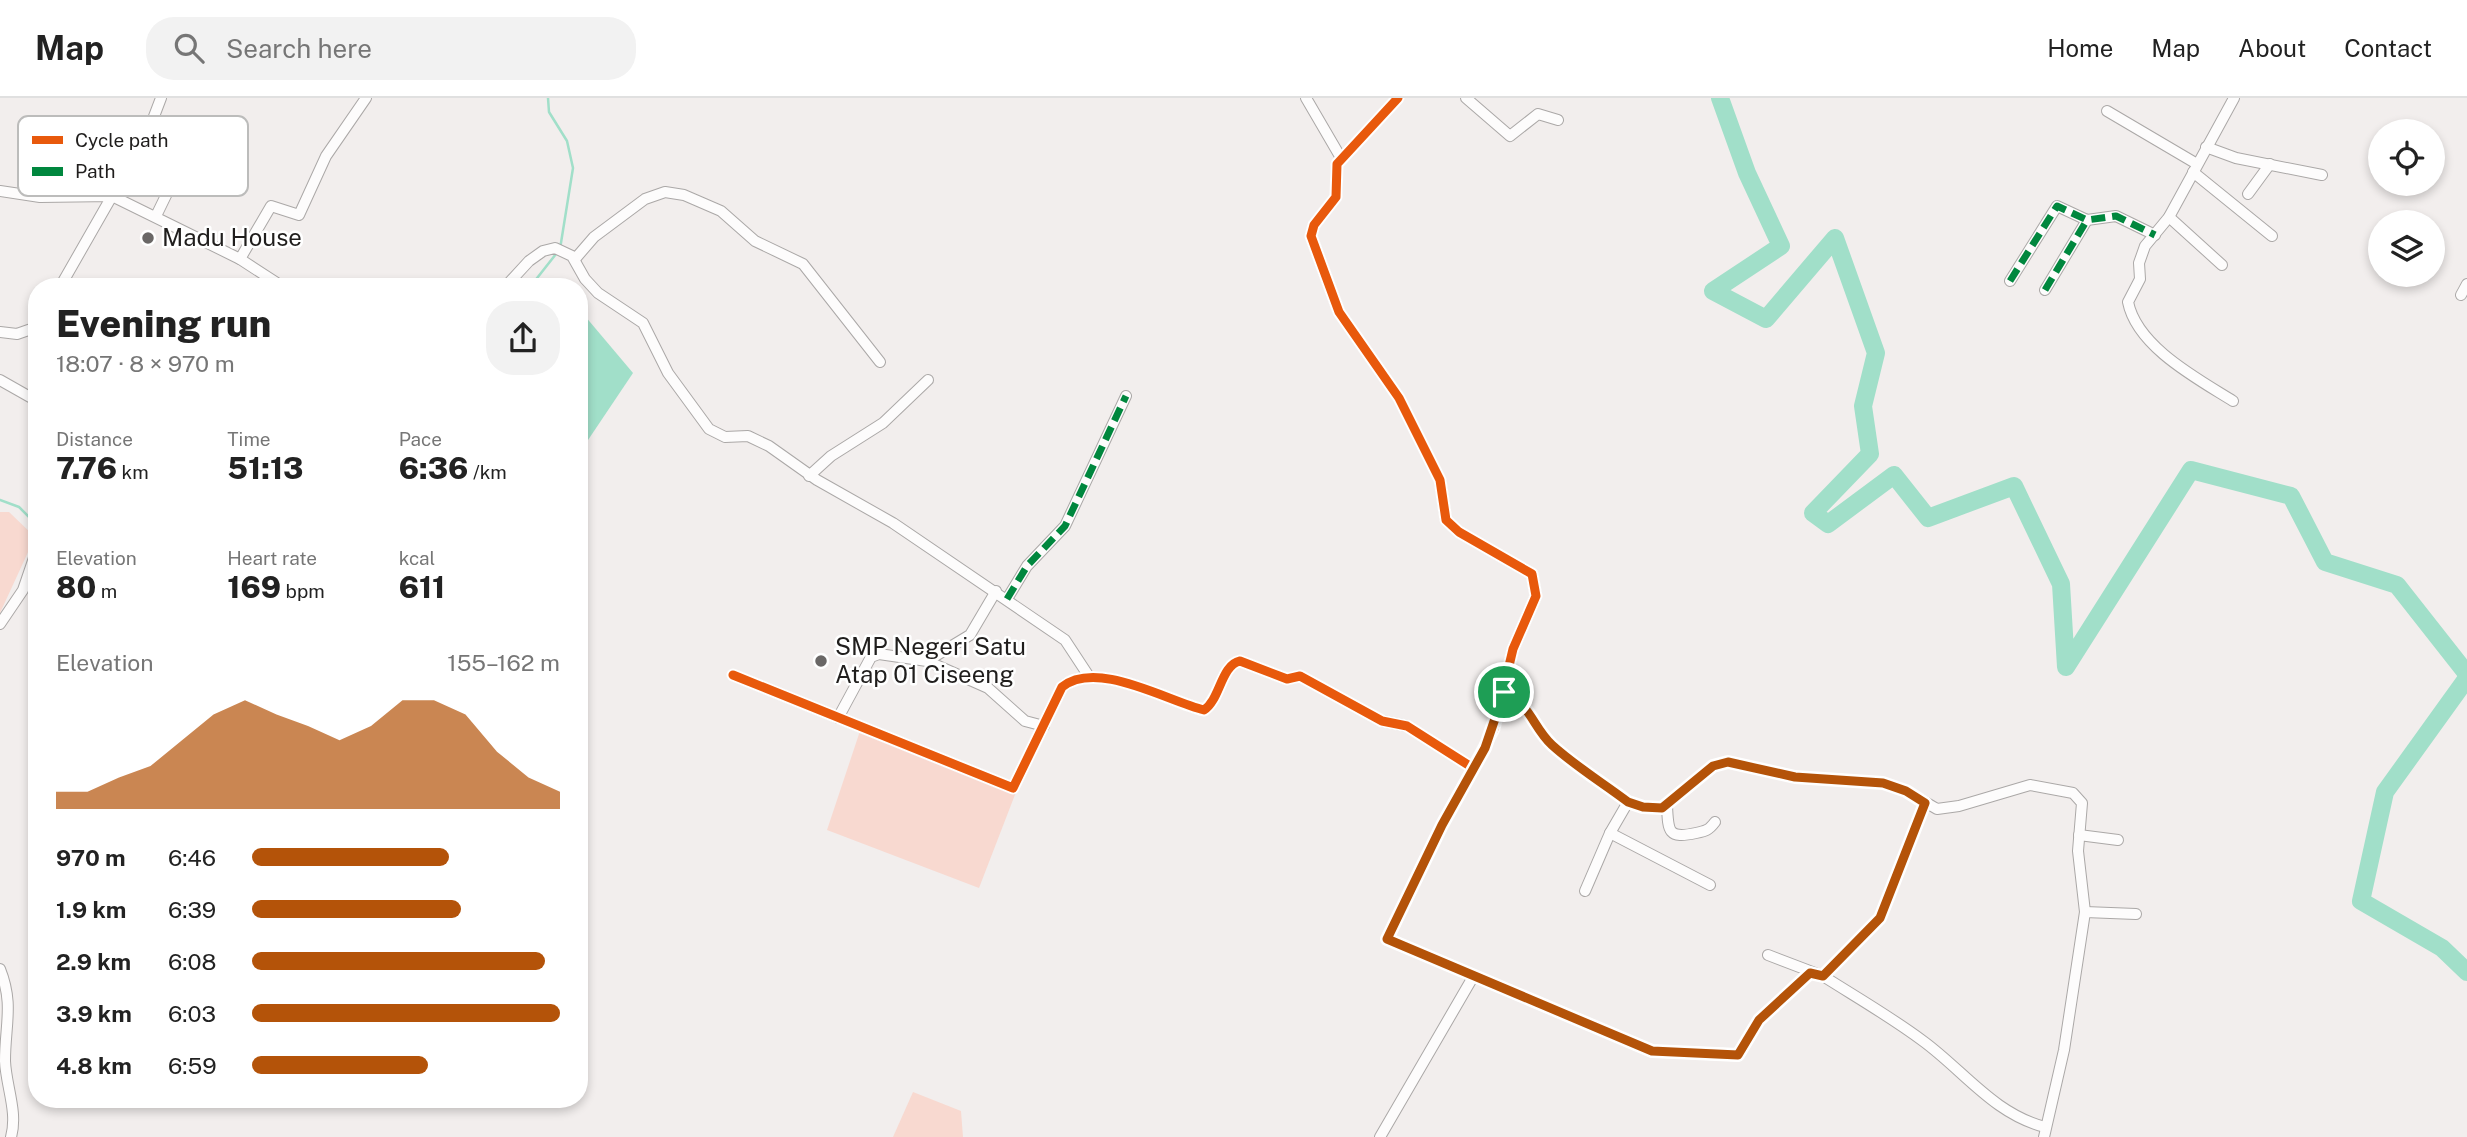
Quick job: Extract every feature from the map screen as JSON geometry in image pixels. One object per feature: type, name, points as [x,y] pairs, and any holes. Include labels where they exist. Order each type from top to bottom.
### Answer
[{"type":"street","points":[[154,116],[161,98]]},
{"type":"street","points":[[240,259],[271,206],[299,215],[326,156],[366,98]]},
{"type":"street","points":[[1306,98],[1341,158]]},
{"type":"street","points":[[1398,98],[1341,158],[1334,171],[1336,197],[1314,225],[1311,236],[1339,312],[1399,398],[1440,480],[1446,520],[1459,532],[1527,570],[1535,578],[1536,596],[1513,649],[1494,729],[1442,825],[1387,939],[1652,1051],[1738,1055],[1759,1020],[1810,973]]},
{"type":"street","points":[[1466,98],[1510,136],[1538,114],[1558,120]]},
{"type":"street","points":[[2233,401],[2173,363],[2142,331],[2128,306],[2140,279],[2141,253],[2169,217],[2234,98]]},
{"type":"street","points":[[2107,111],[2195,168],[2272,236]]},
{"type":"street","points":[[2206,147],[2236,158],[2322,175]]},
{"type":"street","points":[[2248,194],[2270,163]]},
{"type":"street","points":[[0,191],[18,194]]},
{"type":"street","points":[[573,258],[613,221],[645,199],[665,192],[684,195],[721,211],[755,241],[803,264],[880,362]]},
{"type":"street","points":[[33,196],[111,197],[156,216],[240,259],[269,278]]},
{"type":"street","points":[[156,216],[166,196]]},
{"type":"street","points":[[65,278],[111,197]]},
{"type":"street","points":[[2010,281],[2057,206],[2087,220],[2116,216],[2155,235]]},
{"type":"street","points":[[2169,217],[2222,265]]},
{"type":"street","points":[[2045,290],[2087,220]]},
{"type":"street","points":[[513,278],[529,261],[555,248],[573,258],[586,278]]},
{"type":"street","points":[[588,282],[636,317],[650,332],[668,373],[709,429],[725,438],[740,435],[754,438],[782,453],[809,475],[893,523],[1071,645],[1090,678]]},
{"type":"street","points":[[0,332],[17,334],[28,330]]},
{"type":"street","points":[[0,380],[28,396]]},
{"type":"street","points":[[809,475],[831,456],[883,423],[928,380]]},
{"type":"street","points":[[1007,599],[1027,566],[1065,526],[1126,396]]},
{"type":"street","points":[[0,624],[19,597],[28,574]]},
{"type":"street","points":[[927,661],[970,635],[996,592]]},
{"type":"street","points":[[838,718],[871,657],[879,654],[927,661],[988,688],[1025,721],[1044,726]]},
{"type":"street","points":[[733,675],[1013,788],[1062,687],[1072,680],[1090,678],[1139,688],[1204,710],[1210,705],[1230,667],[1240,661],[1287,679],[1300,677],[1382,722],[1407,726],[1473,768]]},
{"type":"street","points":[[1504,692],[1519,700],[1530,711],[1551,744],[1628,802],[1653,808],[1667,805],[1713,766],[1728,762],[1804,778],[1883,783],[1906,791],[1943,810],[2039,785],[2073,793],[2082,803],[2079,835],[2085,912],[2064,1050],[2045,1132],[2004,1111],[1920,1038],[1823,976],[1768,955]]},
{"type":"street","points":[[1585,891],[1610,833],[1628,802]]},
{"type":"street","points":[[1823,976],[1880,918],[1925,803]]},
{"type":"street","points":[[1667,805],[1668,826],[1676,835],[1684,837],[1707,831],[1716,822]]},
{"type":"street","points":[[1610,833],[1710,885]]},
{"type":"street","points":[[2079,835],[2118,840]]},
{"type":"street","points":[[2085,912],[2136,914]]},
{"type":"street","points":[[0,969],[10,1000],[4,1037],[14,1122],[11,1137]]},
{"type":"street","points":[[1380,1137],[1473,977]]},
{"type":"shaded area","points":[[588,320],[633,373],[588,440]]},
{"type":"shaded area","points":[[0,512],[9,512],[28,530],[28,552],[0,613]]},
{"type":"shaded area","points":[[861,728],[1016,792],[979,888],[827,830]]},
{"type":"shaded area","points":[[913,1092],[961,1111],[963,1137],[893,1137]]},
{"type":"waterway","points":[[548,98],[549,112],[567,141],[573,168],[560,249]]},
{"type":"waterway","points":[[1720,98],[1747,173],[1781,246],[1713,291],[1766,319],[1835,238],[1876,353],[1863,406],[1870,454],[1813,513],[1828,524],[1894,475],[1928,518],[2014,486],[2061,584],[2066,667],[2191,470],[2291,496],[2325,562],[2397,585],[2467,674]]},
{"type":"waterway","points":[[537,278],[556,254]]},
{"type":"waterway","points":[[0,500],[19,507],[28,516]]},
{"type":"waterway","points":[[2467,678],[2385,792],[2361,901],[2442,948],[2467,972]]},
{"type":"marked path","points":[[2010,281],[2057,206],[2087,220],[2116,216],[2155,235]]},
{"type":"marked path","points":[[2045,290],[2087,220]]},
{"type":"marked path","points":[[1007,599],[1027,566],[1065,526],[1126,396]]},
{"type":"cycle path","points":[[1398,98],[1337,164],[1336,197],[1314,225],[1311,236],[1339,312],[1399,398],[1440,480],[1446,520],[1459,532],[1532,574],[1536,596],[1513,649],[1494,729],[1442,825],[1387,939],[1652,1051],[1738,1055],[1759,1020],[1810,973]]},
{"type":"cycle path","points":[[733,675],[1013,788],[1062,687],[1077,680],[1113,680],[1204,710],[1214,699],[1229,669],[1240,661],[1287,679],[1300,676],[1382,721],[1407,726],[1473,768]]},
{"type":"place","name":"Madu House","points":[[148,238]]},
{"type":"place","name":"SMP Negeri Satu Atap 01 Ciseeng","points":[[821,661]]},
{"type":"route","points":[[1504,692],[1519,700],[1530,711],[1551,744],[1628,802],[1643,807],[1662,808],[1701,779],[1713,766],[1728,762],[1795,777],[1883,783],[1906,791],[1925,803],[1880,918],[1823,976],[1810,973],[1767,1012],[1753,1028],[1738,1055],[1652,1051],[1387,939],[1442,825],[1494,729],[1504,692]]}]
